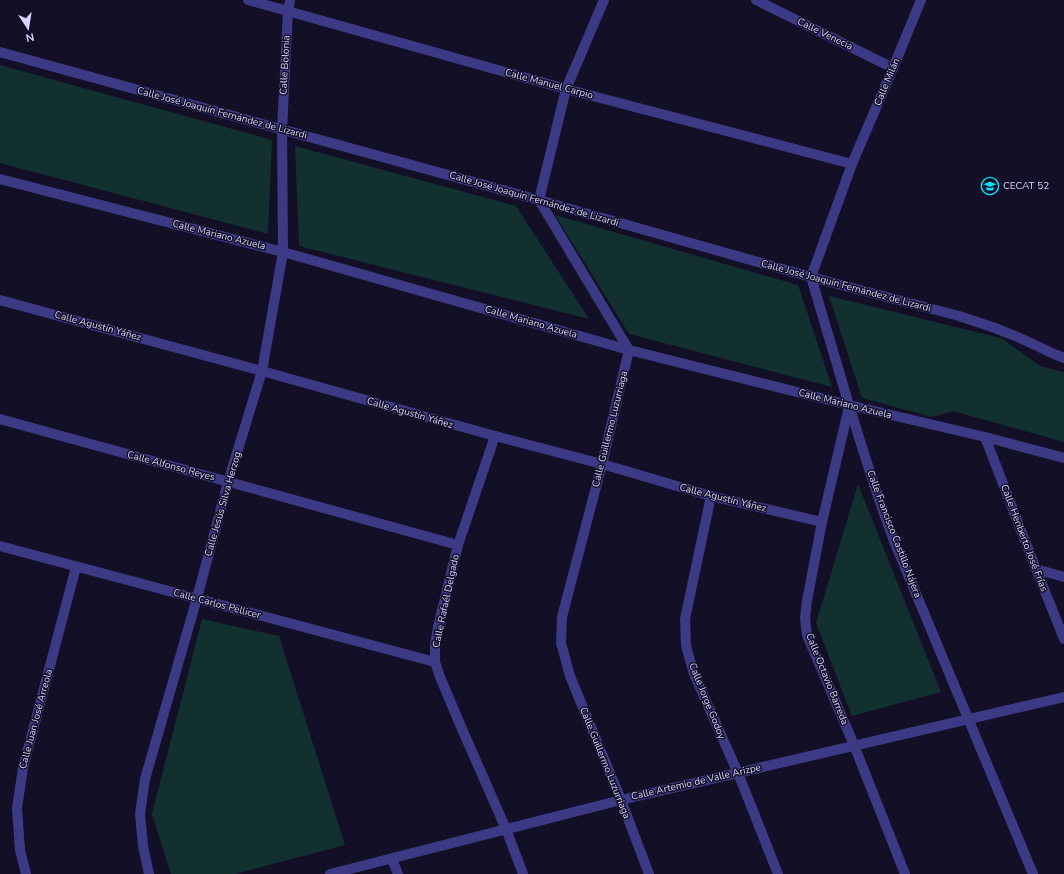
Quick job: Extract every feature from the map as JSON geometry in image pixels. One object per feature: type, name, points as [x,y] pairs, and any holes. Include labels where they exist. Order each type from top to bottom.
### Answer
[{"type":"street","name":"Calle Manuel Carpio","points":[[248,0],[566,88],[852,164]]},
{"type":"street","name":"Calle Bolonia","points":[[282,130],[288,11],[290,0]]},
{"type":"street","points":[[604,0],[566,88],[539,200],[629,350]]},
{"type":"street","name":"Calle Venecia","points":[[759,0],[893,68]]},
{"type":"street","name":"Calle Milán","points":[[852,164],[921,0]]},
{"type":"street","name":"Calle José Joaquín Fernández de Lizardi","points":[[0,52],[539,200],[811,277],[959,316],[995,328],[1064,358]]},
{"type":"street","name":"Calle Jesús Silva Herzog","points":[[149,874],[143,846],[140,814],[145,778],[197,598],[228,482],[262,371],[283,252],[282,130]]},
{"type":"street","points":[[811,277],[852,164]]},
{"type":"street","name":"Calle Mariano Azuela","points":[[0,179],[283,252],[629,350],[849,405],[985,437],[1064,458]]},
{"type":"street","name":"Calle Francisco Castillo Nájera","points":[[811,277],[880,504],[1033,874]]},
{"type":"street","name":"Calle Agustín Yáñez","points":[[0,300],[602,464],[711,496],[822,522]]},
{"type":"street","name":"Calle Guillermo Luzurriaga","points":[[629,350],[602,464],[562,617],[561,643],[570,676],[649,874]]},
{"type":"street","name":"Calle Octavio Barreda","points":[[849,405],[822,522],[807,601],[805,618],[807,635],[854,745],[905,874]]},
{"type":"street","name":"Calle Alfonso Reyes","points":[[0,419],[458,545]]},
{"type":"street","name":"Calle Rafaél Delgado","points":[[495,436],[458,545],[438,628],[435,645],[435,662],[462,729],[506,829],[523,874]]},
{"type":"street","name":"Calle Heriberto José Frías","points":[[985,437],[1064,639]]},
{"type":"street","name":"Calle Jorge Godoy","points":[[711,496],[685,619],[686,646],[694,674],[738,772],[778,874]]},
{"type":"street","name":"Calle Carlos Pellicer","points":[[0,546],[435,662]]},
{"type":"street","name":"Calle Juan José Arreola","points":[[26,874],[20,850],[17,808],[22,768],[76,567]]},
{"type":"street","points":[[1036,569],[1064,576]]},
{"type":"street","name":"Calle Artemio de Valle Arizpe","points":[[330,874],[620,800],[1064,696]]},
{"type":"street","points":[[392,859],[398,874]]},
{"type":"green space","points":[[0,65],[272,140],[268,234],[0,163]]},
{"type":"green space","points":[[295,146],[516,206],[589,319],[299,246]]},
{"type":"green space","points":[[555,215],[798,285],[832,387],[629,334]]},
{"type":"green space","points":[[829,296],[1001,338],[1040,366],[1064,372],[1064,442],[953,411],[932,417],[862,398]]},
{"type":"green space","points":[[858,484],[941,692],[852,716],[816,623]]},
{"type":"green space","points":[[202,619],[279,636],[345,845],[235,874],[171,874],[152,814]]},
{"type":"place","name":"CECAT 52","points":[[990,186]]}]
